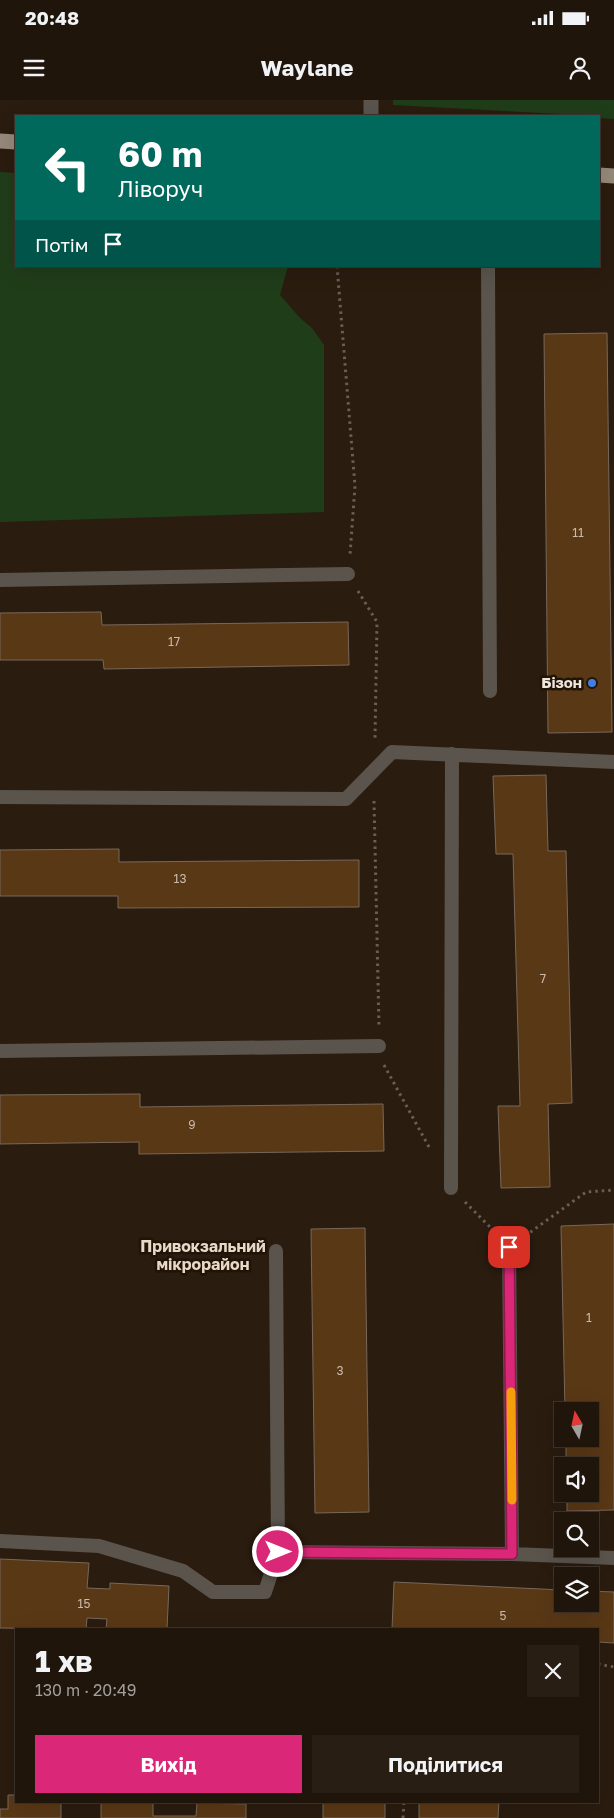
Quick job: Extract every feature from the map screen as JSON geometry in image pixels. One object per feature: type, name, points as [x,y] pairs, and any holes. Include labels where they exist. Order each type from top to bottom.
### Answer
[{"type":"main road","points":[[0,141],[15,142]]},
{"type":"main road","points":[[600,175],[614,176]]},
{"type":"street","points":[[371,115],[372,100]]},
{"type":"lane","points":[[488,267],[490,691]]},
{"type":"lane","points":[[0,580],[348,574]]},
{"type":"lane","points":[[0,797],[346,799],[392,752],[614,762]]},
{"type":"lane","points":[[451,1188],[452,754]]},
{"type":"lane","points":[[0,1051],[379,1046]]},
{"type":"lane","points":[[509,1247],[512,1554]]},
{"type":"lane","points":[[0,1541],[99,1546],[184,1571],[213,1592],[266,1592],[278,1552],[276,1251]]},
{"type":"lane","points":[[278,1552],[512,1554],[614,1558]]},
{"type":"path","points":[[337,267],[355,486],[348,574],[377,622],[374,770],[379,1046],[382,1061],[433,1154]]},
{"type":"path","points":[[451,1188],[509,1247],[586,1192],[614,1190]]},
{"type":"path","points":[[599,1664],[614,1666]]},
{"type":"path","points":[[403,1818],[404,1803]]},
{"type":"green space","points":[[393,100],[614,100],[614,119],[600,118],[600,115],[393,105]]},
{"type":"green space","points":[[0,172],[15,173],[15,267],[288,267],[280,295],[300,318],[312,328],[324,345],[324,512],[0,522]]},
{"type":"building","points":[[607,333],[612,732],[548,733],[544,334]]},
{"type":"building","points":[[101,612],[102,625],[348,622],[349,665],[104,669],[103,660],[0,660],[0,613]]},
{"type":"building","points":[[546,775],[548,851],[566,851],[572,1103],[548,1104],[550,1187],[501,1188],[498,1106],[520,1106],[513,854],[496,854],[493,776]]},
{"type":"building","points":[[119,849],[119,862],[359,860],[359,907],[118,908],[118,896],[0,896],[0,850]]},
{"type":"building","points":[[140,1094],[140,1107],[383,1104],[384,1151],[139,1154],[139,1142],[0,1144],[0,1095]]},
{"type":"building","points":[[614,1224],[614,1510],[567,1511],[567,1502],[599,1502],[599,1457],[566,1457],[566,1448],[599,1448],[599,1402],[565,1402],[561,1226]]},
{"type":"building","points":[[365,1228],[369,1512],[315,1513],[311,1229]]},
{"type":"building","points":[[0,1559],[89,1563],[87,1588],[110,1589],[110,1583],[169,1586],[167,1628],[106,1628],[107,1619],[87,1618],[86,1628],[0,1628]]},
{"type":"building","points":[[394,1582],[554,1590],[554,1612],[599,1612],[599,1591],[614,1592],[614,1643],[599,1642],[599,1628],[392,1628]]},
{"type":"building","points":[[8,1795],[15,1795],[15,1803],[61,1803],[61,1818],[0,1818],[0,1809],[8,1809]]},
{"type":"building","points":[[101,1803],[153,1803],[153,1816],[196,1816],[197,1803],[246,1804],[246,1818],[101,1818]]},
{"type":"building","points":[[323,1803],[385,1803],[385,1818],[323,1818]]},
{"type":"building","points":[[419,1803],[499,1803],[498,1818],[419,1818]]},
{"type":"slow traffic","points":[[511,1392],[512,1500]]},
{"type":"place","name":"Бізон","points":[[592,683]]},
{"type":"district","name":"Привокзальний мікрорайон","points":[[203,1255]]},
{"type":"route","points":[[278,1552],[512,1554],[509,1247]]}]
